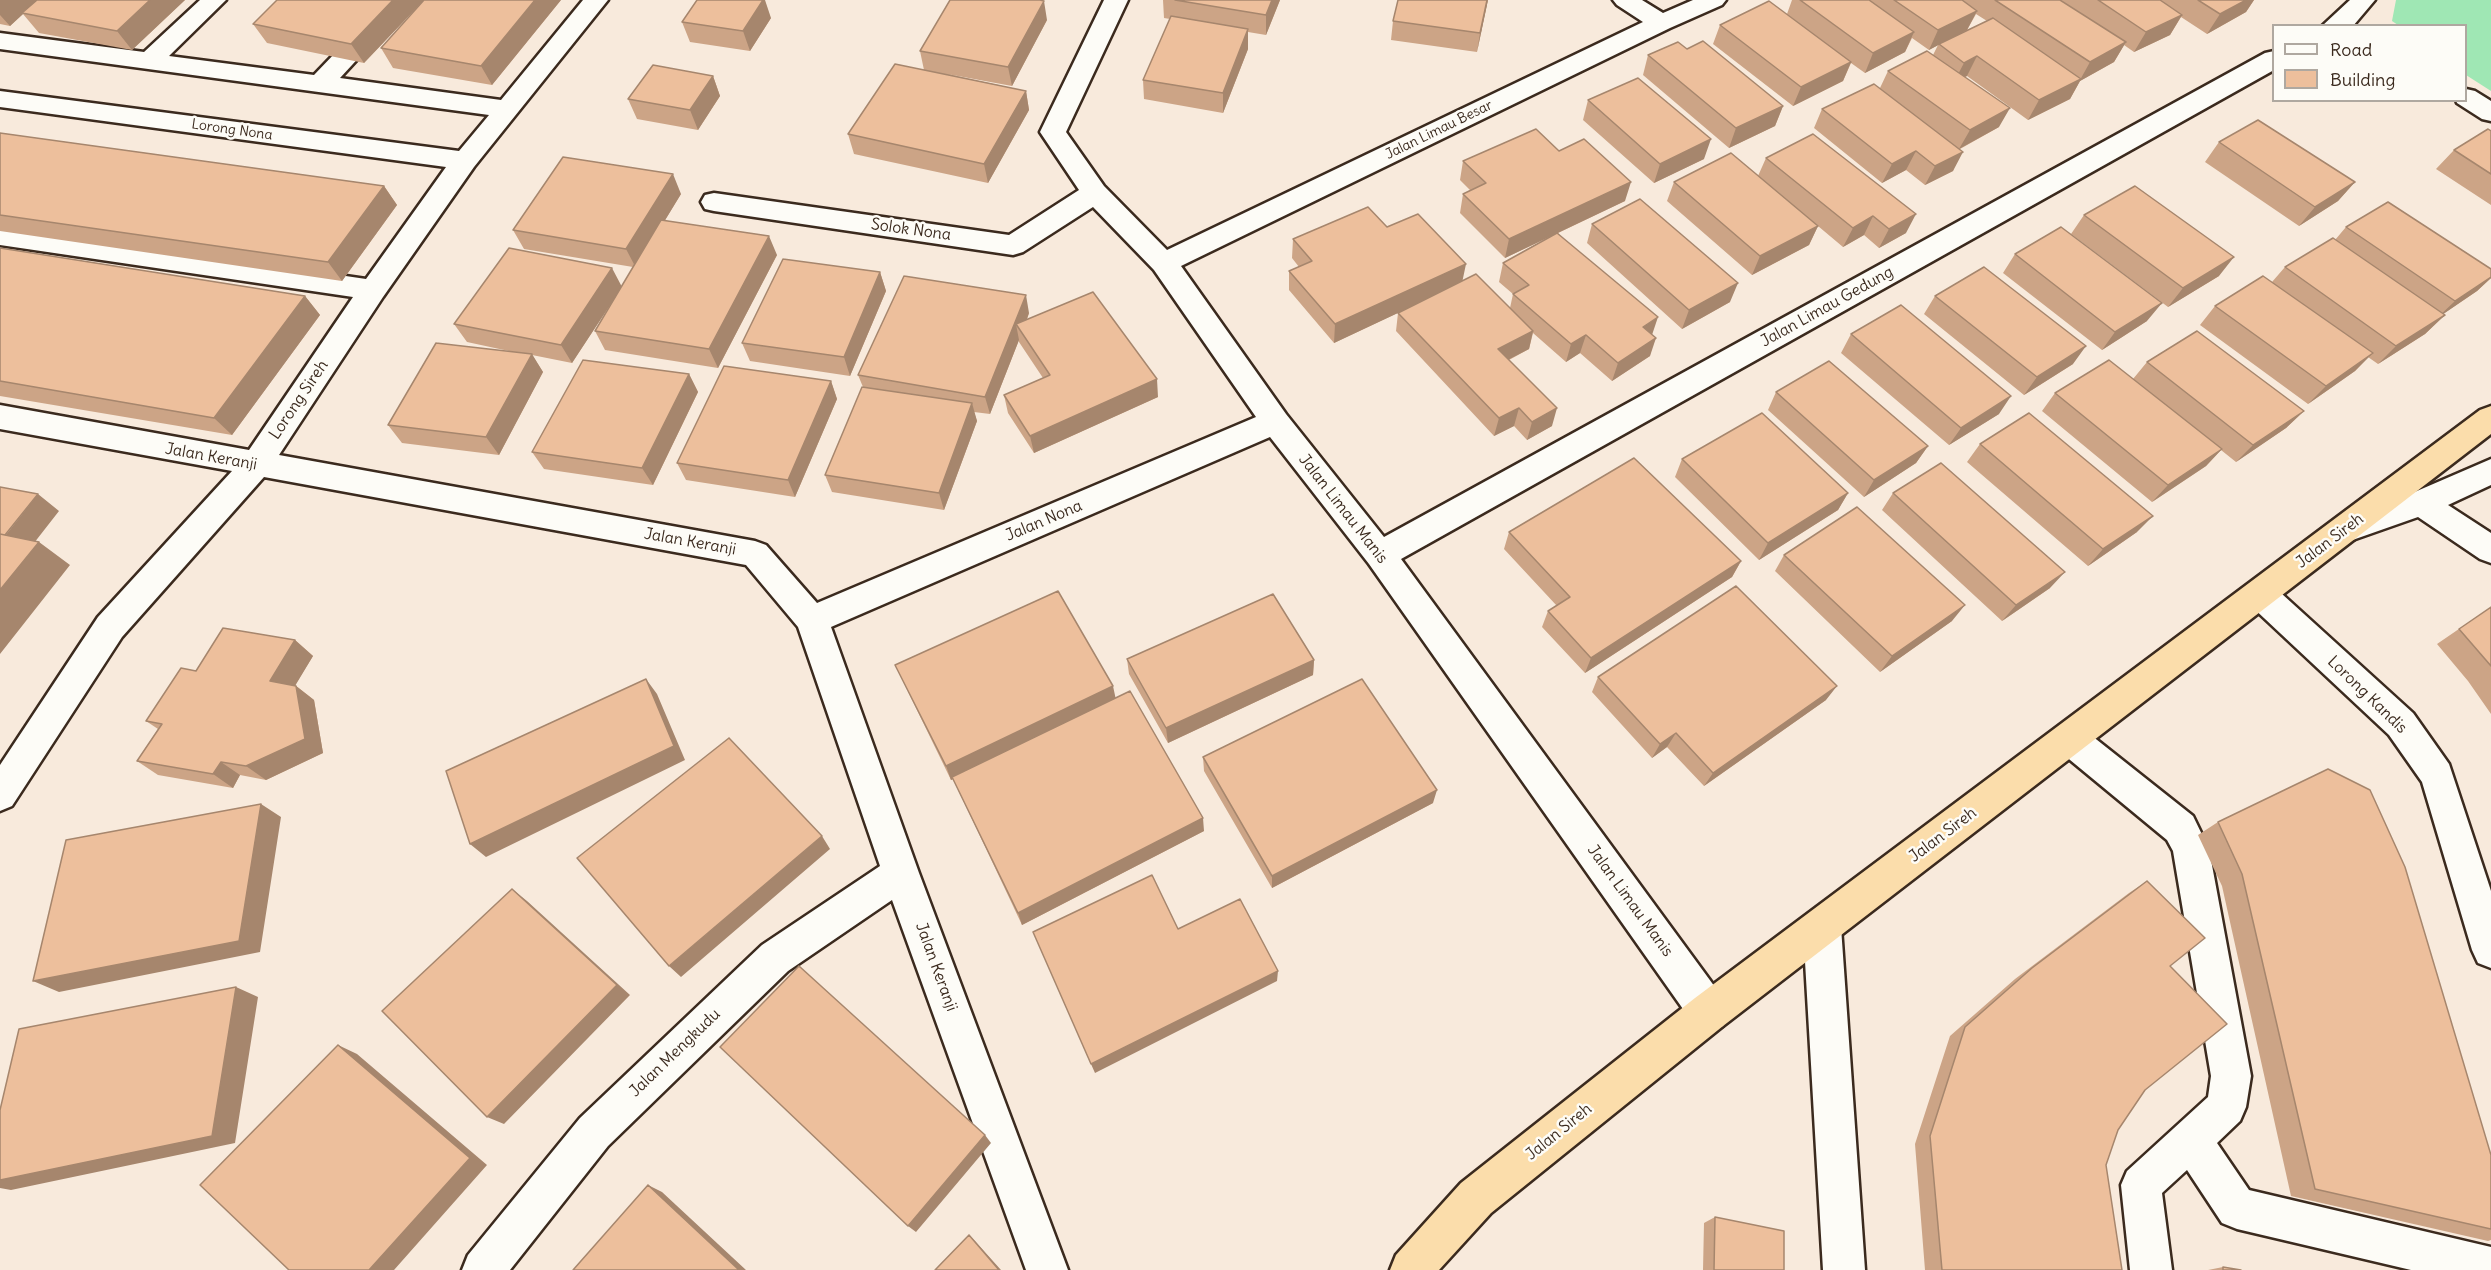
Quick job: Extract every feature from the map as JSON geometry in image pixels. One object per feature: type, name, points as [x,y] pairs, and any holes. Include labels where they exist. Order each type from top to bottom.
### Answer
[{"type":"highway","name":"Jalan Sireh","points":[[1411,1270],[1476,1198],[1709,1012],[2491,418]]},
{"type":"street","points":[[150,60],[214,0]]},
{"type":"street","points":[[320,84],[400,0]]},
{"type":"street","name":"Lorong Sireh","points":[[0,795],[110,627],[256,465],[373,290],[465,161],[596,0]]},
{"type":"street","name":"Jalan Limau Manis","points":[[1116,0],[1053,132],[1095,192],[1164,263],[1275,422],[1380,555],[1709,1012]]},
{"type":"street","points":[[1625,0],[1661,23]]},
{"type":"street","name":"Jalan Limau Besar","points":[[1164,263],[1661,23],[1714,0]]},
{"type":"street","points":[[2344,24],[2362,0]]},
{"type":"street","points":[[0,41],[509,109]]},
{"type":"street","name":"Jalan Limau Gedung","points":[[1380,555],[2272,60]]},
{"type":"street","points":[[2467,98],[2491,113]]},
{"type":"street","name":"Lorong Nona","points":[[0,99],[465,161]]},
{"type":"street","name":"Solok Nona","points":[[714,202],[1013,245],[1095,192]]},
{"type":"street","points":[[0,235],[373,290]]},
{"type":"street","name":"Jalan Keranji","points":[[0,417],[755,554],[812,620],[901,873],[1047,1270]]},
{"type":"street","name":"Jalan Nona","points":[[812,620],[1275,422]]},
{"type":"street","points":[[2344,530],[2421,503],[2491,471]]},
{"type":"street","points":[[2421,503],[2491,550]]},
{"type":"street","name":"Lorong Kandis","points":[[2260,594],[2401,724],[2437,775],[2491,950]]},
{"type":"street","points":[[2070,739],[2180,828],[2191,849],[2231,1076],[2226,1107],[2141,1185],[2151,1270]]},
{"type":"street","name":"Jalan Mengkudu","points":[[483,1270],[594,1132],[766,966],[901,873]]},
{"type":"street","points":[[1822,927],[1844,1270]]},
{"type":"street","points":[[2190,1139],[2237,1208],[2491,1268]]},
{"type":"green space","points":[[2396,0],[2491,0],[2491,91],[2467,76],[2467,24],[2396,24],[2392,21]]},
{"type":"building","points":[[37,0],[150,0],[117,31],[22,13]]},
{"type":"building","points":[[277,0],[393,0],[351,44],[253,24]]},
{"type":"building","points":[[424,0],[535,0],[481,66],[381,48]]},
{"type":"building","points":[[697,0],[763,0],[743,31],[682,22]]},
{"type":"building","points":[[950,0],[1044,1],[1008,67],[920,51]]},
{"type":"building","points":[[1175,0],[1272,0],[1266,15]]},
{"type":"building","points":[[1398,0],[1487,0],[1480,33],[1393,21]]},
{"type":"building","points":[[1800,0],[1869,0],[1914,32],[1873,53]]},
{"type":"building","points":[[1894,0],[1962,0],[1977,11],[1938,30]]},
{"type":"building","points":[[1995,0],[2060,0],[2126,42],[2090,62]]},
{"type":"building","points":[[2098,0],[2160,0],[2182,15],[2146,32]]},
{"type":"building","points":[[2198,0],[2246,0],[2220,14]]},
{"type":"building","points":[[1769,1],[1851,62],[1801,87],[1720,25]]},
{"type":"building","points":[[1171,16],[1248,29],[1223,93],[1143,80]]},
{"type":"building","points":[[1993,18],[2081,79],[2039,100],[1977,56],[1964,63],[1939,44]]},
{"type":"building","points":[[1703,41],[1783,106],[1736,128],[1648,55],[1678,42],[1687,49]]},
{"type":"building","points":[[1927,51],[2010,108],[1970,130],[1888,71]]},
{"type":"building","points":[[895,64],[1026,91],[984,164],[848,134]]},
{"type":"building","points":[[653,65],[713,76],[690,110],[628,99]]},
{"type":"building","points":[[1638,78],[1711,139],[1660,164],[1588,100]]},
{"type":"building","points":[[1874,84],[1963,152],[1935,166],[1916,151],[1892,164],[1822,109]]},
{"type":"building","points":[[2258,120],[2355,182],[2315,207],[2219,142]]},
{"type":"building","points":[[1536,129],[1559,151],[1584,139],[1631,182],[1509,239],[1463,194],[1486,183],[1463,161]]},
{"type":"building","points":[[2488,129],[2491,131],[2491,174],[2454,150]]},
{"type":"building","points":[[0,133],[384,186],[328,262],[0,215]]},
{"type":"building","points":[[1813,134],[1916,214],[1889,229],[1873,216],[1853,228],[1766,158]]},
{"type":"building","points":[[1731,153],[1818,226],[1760,256],[1674,182]]},
{"type":"building","points":[[563,157],[673,174],[626,249],[513,230]]},
{"type":"building","points":[[2135,186],[2234,257],[2183,288],[2084,215]]},
{"type":"building","points":[[1640,199],[1738,283],[1689,310],[1592,224]]},
{"type":"building","points":[[2388,202],[2491,269],[2491,277],[2455,301],[2346,227]]},
{"type":"building","points":[[1368,207],[1387,227],[1418,214],[1466,264],[1335,324],[1289,271],[1312,261],[1293,239]]},
{"type":"building","points":[[661,220],[769,236],[709,349],[595,331]]},
{"type":"building","points":[[2061,227],[2162,303],[2115,332],[2015,254]]},
{"type":"building","points":[[1557,233],[1658,317],[1643,327],[1656,338],[1618,363],[1586,335],[1571,344],[1513,294],[1529,285],[1503,263]]},
{"type":"building","points":[[2333,238],[2445,315],[2396,346],[2285,267]]},
{"type":"building","points":[[0,248],[305,296],[214,418],[0,381]]},
{"type":"building","points":[[509,248],[612,268],[561,345],[454,324]]},
{"type":"building","points":[[783,259],[880,272],[844,357],[742,343]]},
{"type":"building","points":[[1984,267],[2086,346],[2037,377],[1935,296]]},
{"type":"building","points":[[1476,274],[1533,331],[1498,349],[1557,408],[1532,422],[1519,408],[1499,418],[1398,313]]},
{"type":"building","points":[[904,276],[1026,295],[985,397],[858,375]]},
{"type":"building","points":[[2263,276],[2373,353],[2326,386],[2215,306]]},
{"type":"building","points":[[1093,292],[1157,379],[1030,436],[1004,395],[1050,375],[1016,324]]},
{"type":"building","points":[[1901,305],[2011,396],[1961,428],[1851,334]]},
{"type":"building","points":[[2197,331],[2304,411],[2253,445],[2147,362]]},
{"type":"building","points":[[436,343],[532,354],[486,437],[388,425]]},
{"type":"building","points":[[583,360],[689,374],[642,468],[532,452]]},
{"type":"building","points":[[2109,360],[2222,449],[2168,485],[2055,393]]},
{"type":"building","points":[[1829,361],[1928,446],[1874,480],[1776,392]]},
{"type":"building","points":[[724,366],[831,381],[788,480],[677,463]]},
{"type":"building","points":[[862,387],[972,403],[939,493],[825,475]]},
{"type":"building","points":[[1762,413],[1848,493],[1768,543],[1682,459]]},
{"type":"building","points":[[2029,413],[2153,516],[2103,549],[1980,444]]},
{"type":"building","points":[[1634,458],[1741,561],[1591,658],[1548,611],[1570,597],[1509,532]]},
{"type":"building","points":[[1941,463],[2065,572],[2016,605],[1893,493]]},
{"type":"building","points":[[0,487],[38,494],[5,535],[0,534]]},
{"type":"building","points":[[1857,507],[1965,605],[1892,656],[1784,555]]},
{"type":"building","points":[[0,534],[39,542],[0,590]]},
{"type":"building","points":[[1736,586],[1837,686],[1713,773],[1676,733],[1660,744],[1598,677]]},
{"type":"building","points":[[1058,591],[1113,686],[946,766],[895,665]]},
{"type":"building","points":[[1273,594],[1314,660],[1166,728],[1127,659]]},
{"type":"building","points":[[2491,607],[2491,666],[2459,629]]},
{"type":"building","points":[[223,628],[295,640],[270,681],[296,686],[305,739],[246,766],[221,762],[213,774],[137,761],[162,724],[146,721],[181,668],[196,671]]},
{"type":"building","points":[[646,679],[674,746],[470,844],[446,771]]},
{"type":"building","points":[[1362,679],[1437,790],[1272,876],[1203,757]]},
{"type":"building","points":[[1130,691],[1203,818],[1018,913],[952,777]]},
{"type":"building","points":[[729,738],[822,836],[669,966],[577,858]]},
{"type":"building","points":[[2328,769],[2370,790],[2405,867],[2491,1155],[2491,1229],[2315,1189],[2242,874],[2218,822]]},
{"type":"building","points":[[261,804],[239,941],[33,981],[66,840]]},
{"type":"building","points":[[1152,875],[1178,929],[1240,899],[1278,971],[1091,1064],[1033,932]]},
{"type":"building","points":[[2147,881],[2205,938],[2170,966],[2227,1024],[2145,1090],[2118,1130],[2106,1165],[2122,1270],[1942,1270],[1930,1136],[1965,1027],[2032,968]]},
{"type":"building","points":[[512,889],[617,985],[487,1117],[382,1011]]},
{"type":"building","points":[[799,966],[985,1135],[908,1226],[720,1047]]},
{"type":"building","points":[[236,987],[212,1136],[0,1180],[0,1110],[19,1029]]},
{"type":"building","points":[[338,1045],[470,1158],[369,1270],[289,1270],[200,1185]]},
{"type":"building","points":[[648,1185],[739,1270],[573,1270]]},
{"type":"building","points":[[1715,1217],[1784,1231],[1784,1270],[1714,1270]]},
{"type":"building","points":[[969,1235],[999,1270],[935,1270]]},
{"type":"building","points":[[2223,1267],[2241,1270],[2223,1270]]}]
